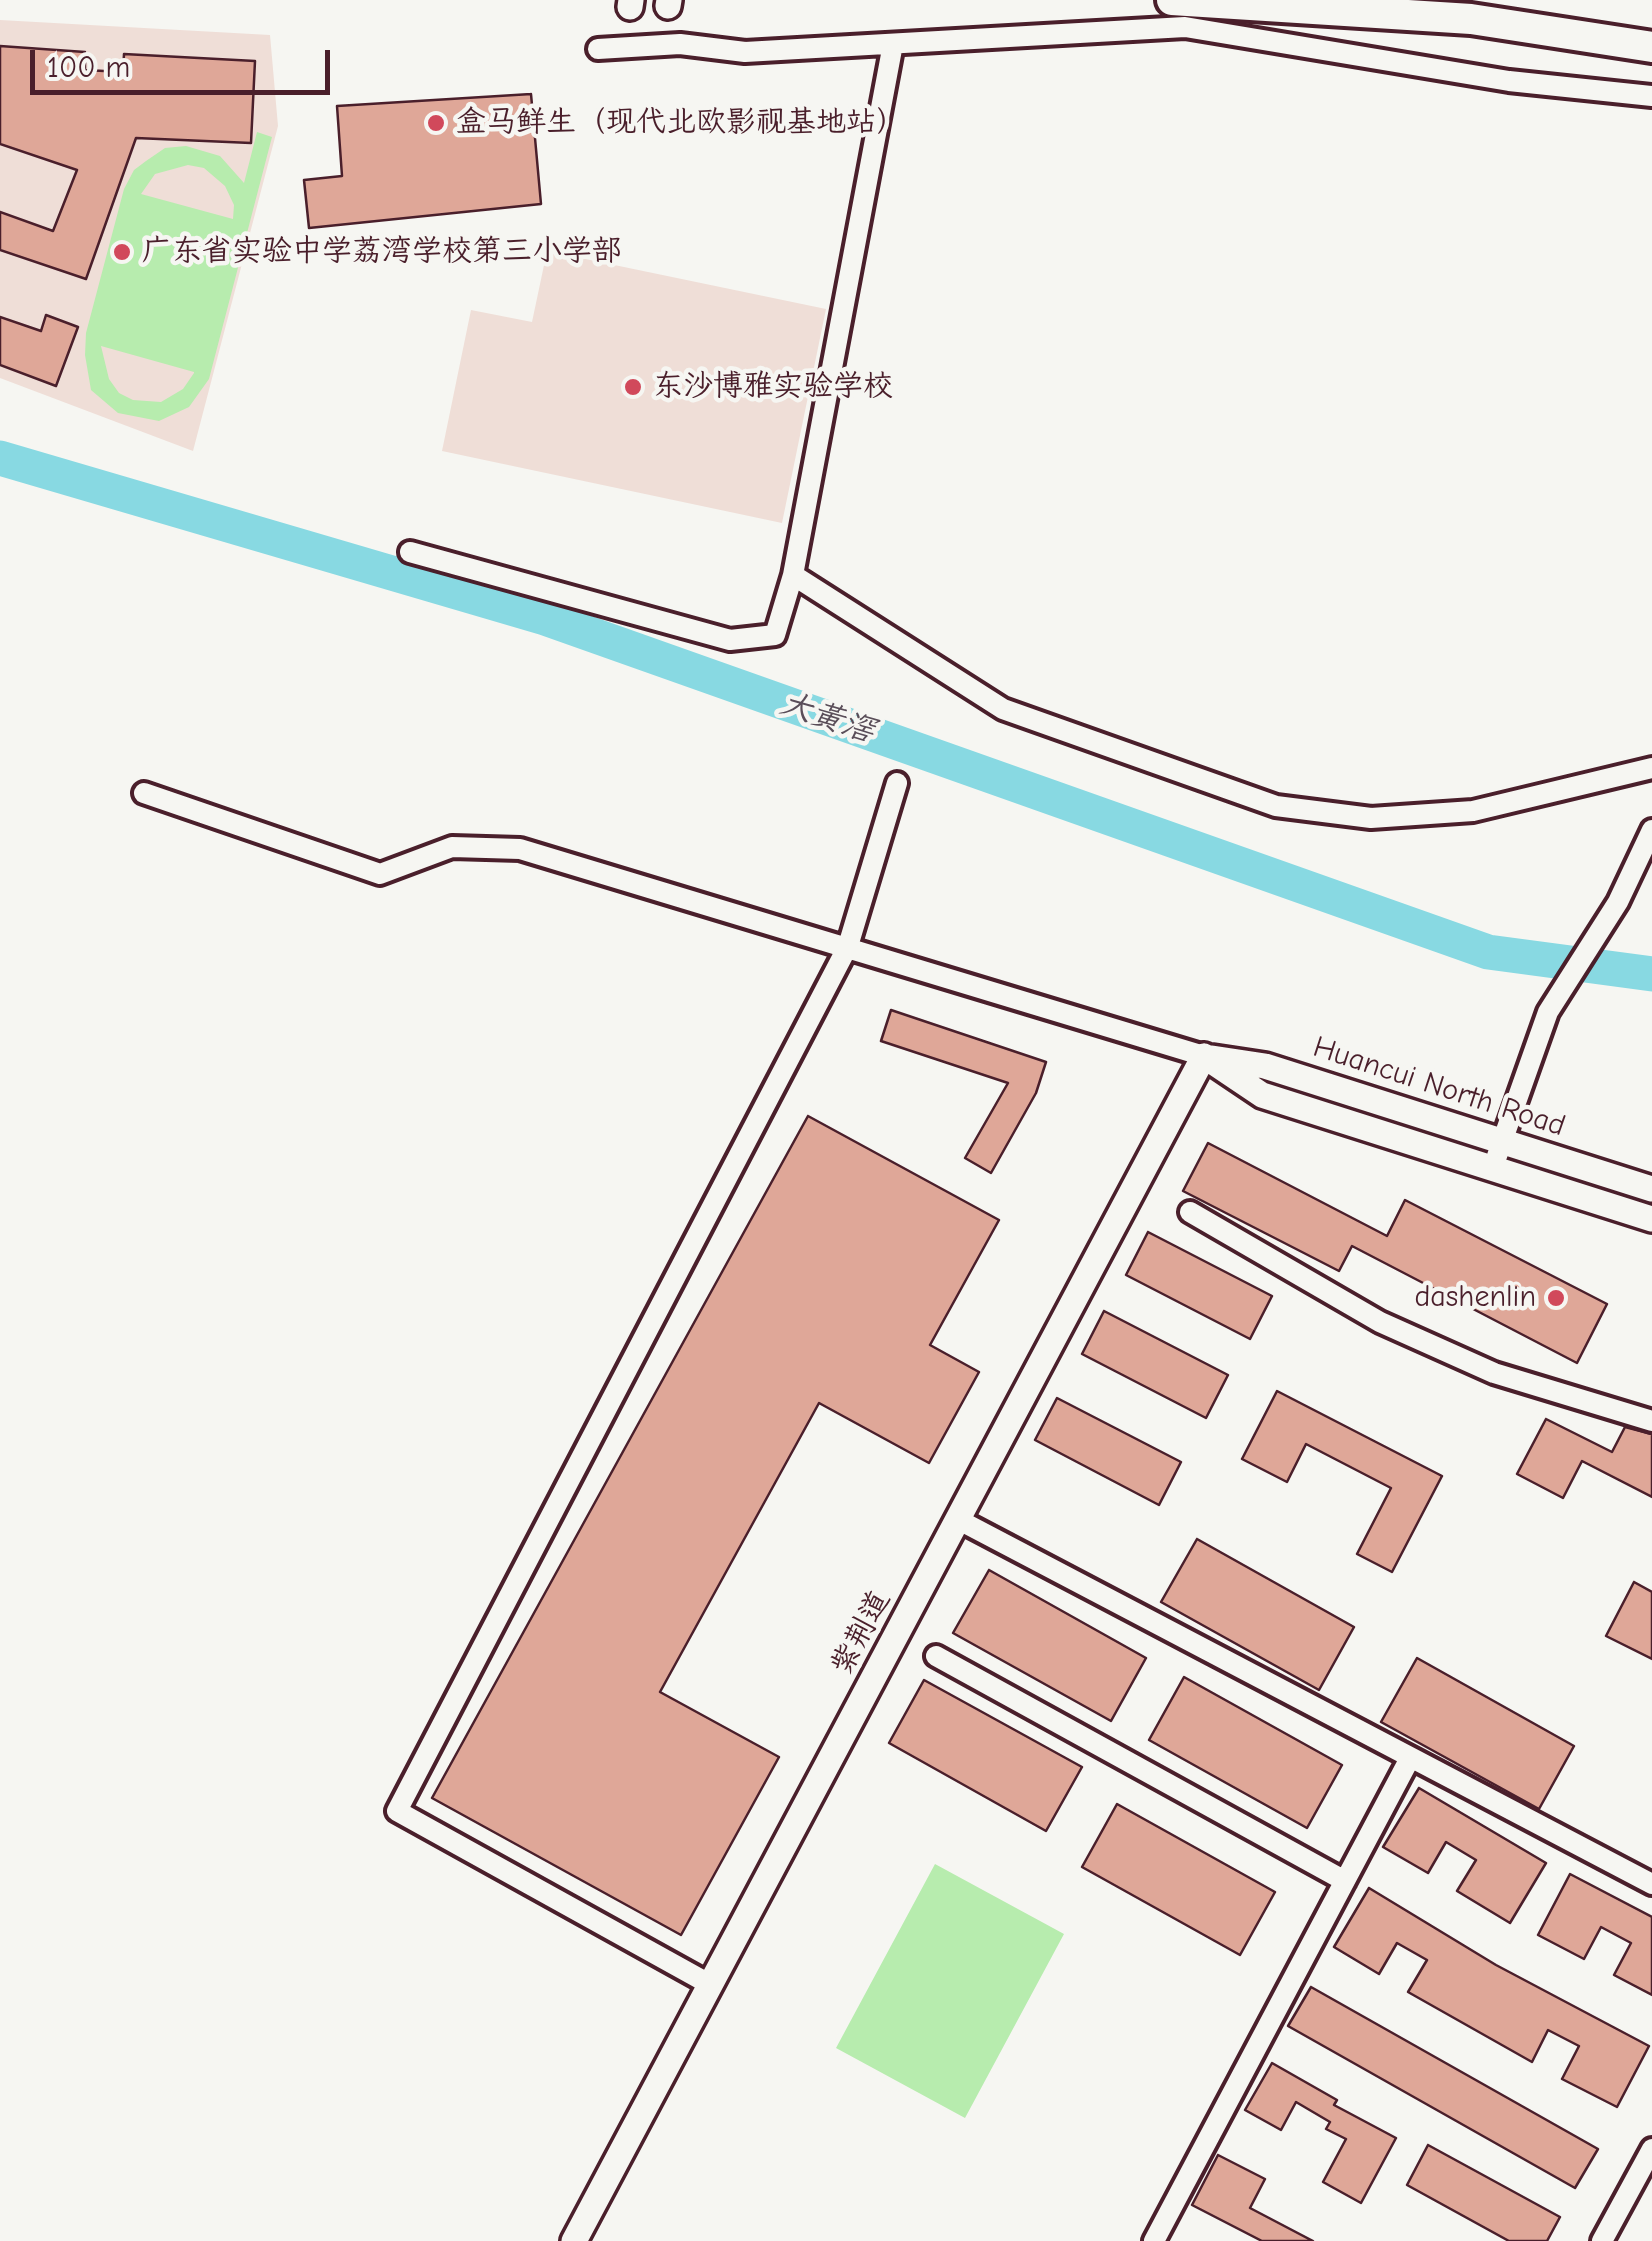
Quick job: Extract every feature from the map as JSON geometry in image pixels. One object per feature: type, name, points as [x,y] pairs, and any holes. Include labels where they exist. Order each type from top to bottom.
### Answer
[{"type":"main road","points":[[1172,0],[1471,19],[1652,46]]},
{"type":"street","points":[[598,49],[680,44],[745,52],[1185,28],[1509,81],[1652,96]]},
{"type":"street","points":[[410,552],[730,640],[775,635],[794,576],[893,44]]},
{"type":"street","points":[[794,576],[1003,708],[1276,806],[1371,818],[1473,812],[1652,768]]},
{"type":"street","points":[[710,1985],[397,1811],[848,946],[896,783]]},
{"type":"street","points":[[144,793],[380,874],[452,847],[520,849],[1204,1056],[1262,1095],[1652,1218]]},
{"type":"street","points":[[1493,1168],[1548,1012],[1618,902],[1652,830]]},
{"type":"street","name":"Huancui North Road","points":[[1204,1056],[1265,1066],[1652,1189]]},
{"type":"street","name":"紫荆道","points":[[574,2241],[1204,1056]]},
{"type":"street","points":[[1190,1212],[1380,1322],[1494,1373],[1652,1422]]},
{"type":"street","points":[[959,1520],[1409,1760],[1652,1884]]},
{"type":"street","points":[[936,1656],[1345,1881]]},
{"type":"street","points":[[1154,2241],[1409,1760]]},
{"type":"street","points":[[1602,2241],[1652,2149]]},
{"type":"shaded area","name":"广东省实验中学荔湾学校第三小学部","points":[[0,20],[270,35],[278,126],[193,451],[0,378]]},
{"type":"shaded area","name":"东沙博雅实验学校","points":[[547,251],[826,309],[782,523],[442,451],[471,310],[532,322]]},
{"type":"green space","points":[[257,132],[272,137],[209,379],[189,407],[159,421],[118,413],[91,390],[86,333],[124,189],[134,170],[165,148],[186,146],[220,156],[244,183]],"holes":[[[188,165],[204,168],[225,186],[234,205],[233,219],[141,194],[155,174]],[[101,346],[194,372],[194,373],[183,389],[161,402],[133,400],[119,393],[109,379]]]},
{"type":"green space","points":[[935,1864],[1064,1934],[965,2118],[836,2048]]},
{"type":"building","points":[[0,46],[85,52],[85,70],[123,72],[124,54],[255,61],[251,143],[136,138],[86,279],[0,250],[0,212],[53,231],[77,170],[0,144]]},
{"type":"building","points":[[531,94],[541,204],[309,228],[304,180],[342,176],[337,106]]},
{"type":"building","points":[[46,315],[78,327],[56,386],[0,365],[0,317],[41,331]]},
{"type":"building","points":[[891,1010],[1046,1062],[1036,1093],[991,1173],[965,1158],[1008,1083],[881,1041]]},
{"type":"building","points":[[808,1116],[999,1220],[930,1345],[979,1372],[929,1463],[819,1403],[660,1692],[779,1757],[681,1935],[432,1798]]},
{"type":"building","points":[[1208,1143],[1387,1236],[1405,1200],[1607,1304],[1577,1363],[1352,1246],[1339,1271],[1183,1191]]},
{"type":"building","points":[[1148,1232],[1272,1296],[1250,1339],[1126,1275]]},
{"type":"building","points":[[1104,1311],[1228,1375],[1206,1418],[1082,1354]]},
{"type":"building","points":[[1277,1391],[1442,1476],[1392,1572],[1357,1554],[1391,1488],[1306,1444],[1287,1482],[1242,1459]]},
{"type":"building","points":[[1057,1398],[1181,1462],[1159,1505],[1035,1440]]},
{"type":"building","points":[[1546,1419],[1612,1452],[1625,1427],[1652,1434],[1652,1497],[1582,1461],[1563,1498],[1517,1474]]},
{"type":"building","points":[[1197,1539],[1354,1627],[1319,1690],[1161,1602]]},
{"type":"building","points":[[989,1570],[1146,1658],[1111,1721],[953,1633]]},
{"type":"building","points":[[1634,1582],[1652,1592],[1652,1659],[1606,1636]]},
{"type":"building","points":[[1417,1658],[1574,1746],[1539,1809],[1381,1722]]},
{"type":"building","points":[[1184,1677],[1342,1765],[1307,1828],[1149,1740]]},
{"type":"building","points":[[924,1680],[1082,1767],[1046,1831],[889,1743]]},
{"type":"building","points":[[1419,1788],[1546,1863],[1510,1923],[1457,1891],[1476,1860],[1446,1842],[1428,1873],[1383,1847]]},
{"type":"building","points":[[1117,1804],[1275,1892],[1240,1955],[1082,1867]]},
{"type":"building","points":[[1570,1874],[1652,1917],[1652,1995],[1614,1975],[1631,1943],[1601,1927],[1584,1959],[1538,1935]]},
{"type":"building","points":[[1369,1888],[1496,1965],[1649,2046],[1617,2107],[1562,2079],[1579,2046],[1548,2030],[1532,2062],[1408,1992],[1427,1960],[1397,1943],[1379,1974],[1334,1947]]},
{"type":"building","points":[[1311,1987],[1598,2149],[1575,2188],[1288,2026]]},
{"type":"building","points":[[1272,2063],[1337,2100],[1334,2105],[1396,2138],[1361,2203],[1323,2182],[1346,2139],[1326,2129],[1330,2122],[1296,2102],[1281,2130],[1245,2110]]},
{"type":"building","points":[[1428,2145],[1560,2217],[1547,2241],[1509,2241],[1407,2185]]},
{"type":"building","points":[[1218,2155],[1265,2179],[1250,2208],[1313,2241],[1262,2241],[1192,2205]]},
{"type":"waterway","name":"大黄滘","points":[[0,458],[545,618],[1488,952],[1652,974]]},
{"type":"place","name":"盒马鲜生（现代北欧影视基地站）","points":[[436,123]]},
{"type":"place","name":"广东省实验中学荔湾学校第三小学部","points":[[122,252]]},
{"type":"place","name":"东沙博雅实验学校","points":[[633,387]]},
{"type":"place","name":"dashenlin","points":[[1556,1298]]}]
